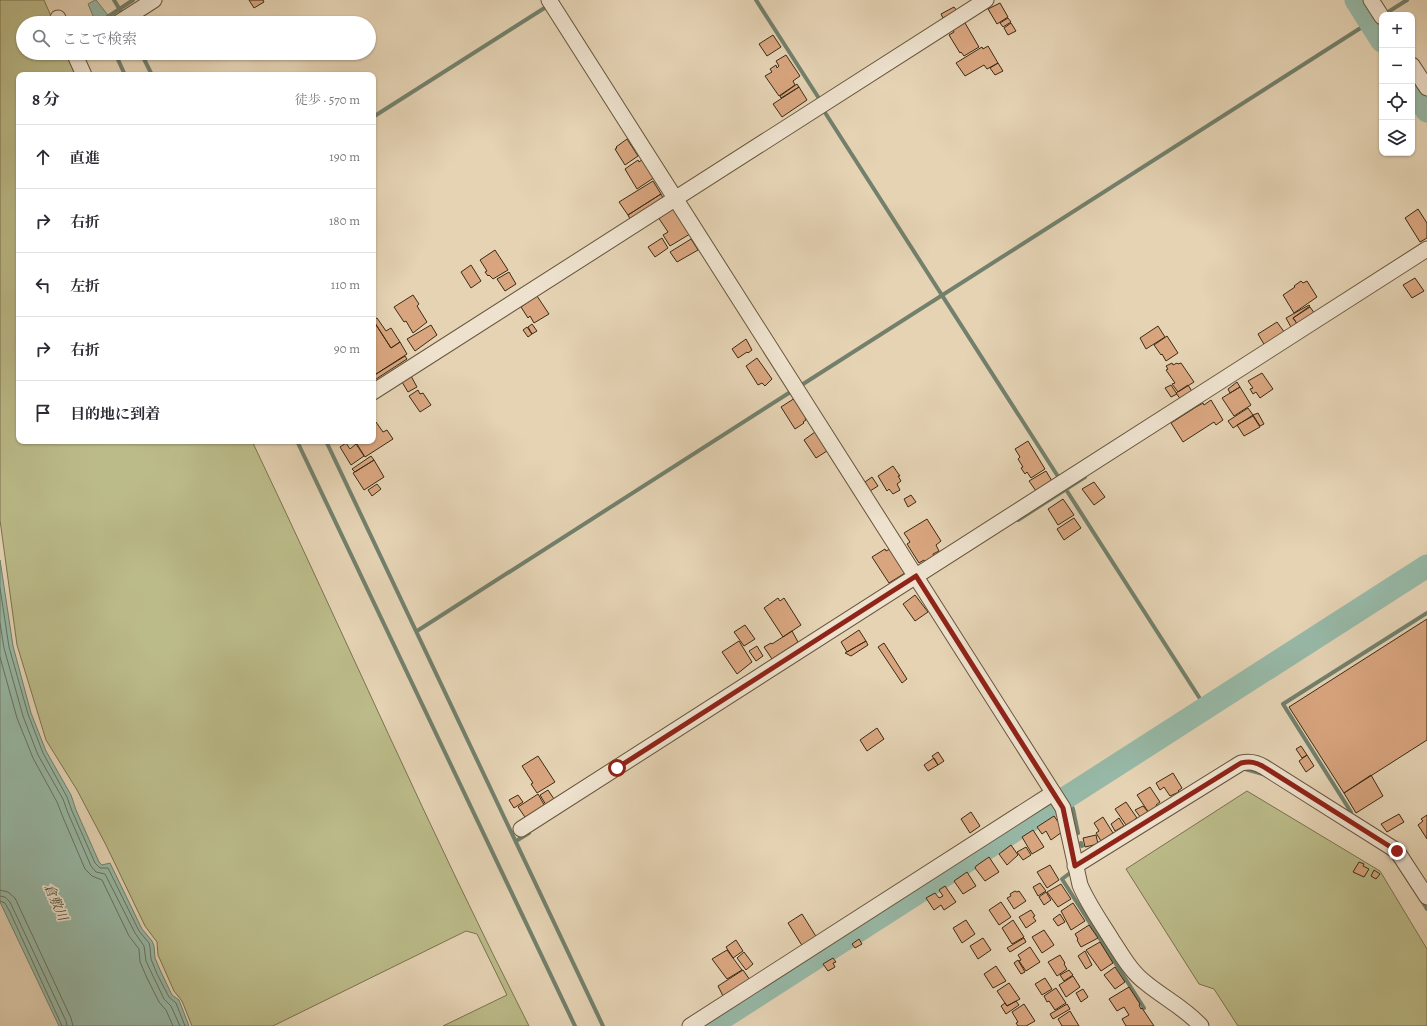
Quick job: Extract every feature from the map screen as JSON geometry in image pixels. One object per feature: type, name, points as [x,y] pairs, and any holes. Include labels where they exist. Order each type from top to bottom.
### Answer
[{"type":"street","points":[[129,16],[154,0]]},
{"type":"street","points":[[550,0],[1057,800],[1080,885],[1084,895],[1114,943],[1136,975],[1184,1010],[1201,1026]]},
{"type":"street","points":[[376,390],[986,0]]},
{"type":"street","points":[[1371,0],[1379,12]]},
{"type":"street","points":[[77,60],[83,72]]},
{"type":"street","points":[[1415,70],[1427,88]]},
{"type":"street","points":[[520,829],[919,581],[1200,393],[1427,249]]},
{"type":"street","points":[[1075,866],[1241,763],[1248,761],[1264,767],[1397,851],[1427,897]]},
{"type":"street","points":[[690,1026],[1057,800]]},
{"type":"shaded area","points":[[0,0],[44,0],[51,16],[16,16],[16,60],[70,60],[76,72],[16,72],[16,444],[253,444],[457,881],[529,1026],[443,1026],[507,995],[477,934],[466,931],[273,1026],[192,1026],[182,1001],[174,991],[158,955],[157,942],[145,926],[106,845],[77,790],[46,740],[17,645],[0,520]]},
{"type":"shaded area","points":[[1247,791],[1380,871],[1427,949],[1427,1026],[1238,1026],[1214,989],[1199,984],[1126,869]]},
{"type":"water","points":[[96,0],[109,16],[93,16],[88,4]]},
{"type":"water","name":"倉敷川","points":[[0,560],[13,646],[31,713],[46,751],[71,795],[99,862],[102,865],[110,863],[142,929],[152,941],[155,958],[161,972],[172,995],[179,1000],[189,1026],[59,1026],[0,902]]},
{"type":"building","points":[[249,0],[263,0],[264,2],[254,8]]},
{"type":"building","points":[[1000,3],[1008,17],[997,24],[988,9]]},
{"type":"building","points":[[954,7],[957,11],[943,18],[941,14]]},
{"type":"building","points":[[1008,18],[1011,22],[1003,27],[1000,23]]},
{"type":"building","points":[[965,23],[979,47],[964,56],[961,52],[960,53],[949,35],[954,32],[952,28]]},
{"type":"building","points":[[1011,23],[1016,31],[1008,35],[1004,28]]},
{"type":"building","points":[[773,35],[781,47],[767,56],[759,44]]},
{"type":"building","points":[[988,46],[998,63],[987,69],[984,65],[965,76],[956,63],[982,47],[983,49]]},
{"type":"building","points":[[786,55],[800,76],[793,81],[795,85],[779,96],[765,76],[772,72],[770,69],[776,65],[777,68],[779,66],[776,61]]},
{"type":"building","points":[[998,63],[1003,71],[995,75],[990,68]]},
{"type":"building","points":[[797,84],[799,87],[781,98],[780,96]]},
{"type":"building","points":[[799,87],[807,100],[782,117],[773,104]]},
{"type":"building","points":[[627,139],[638,156],[625,165],[615,149]]},
{"type":"building","points":[[643,159],[655,177],[637,189],[625,169],[638,160],[639,162]]},
{"type":"building","points":[[653,181],[661,194],[628,215],[619,202]]},
{"type":"building","points":[[661,194],[663,198],[630,219],[628,215]]},
{"type":"building","points":[[675,208],[690,234],[670,246],[663,235],[668,232],[658,217]]},
{"type":"building","points":[[1418,209],[1427,223],[1427,238],[1420,242],[1405,218]]},
{"type":"building","points":[[662,238],[668,248],[655,257],[648,247]]},
{"type":"building","points":[[691,239],[698,250],[677,262],[670,252]]},
{"type":"building","points":[[495,250],[508,270],[493,279],[485,272],[487,271],[480,260]]},
{"type":"building","points":[[471,265],[481,281],[471,288],[461,272]]},
{"type":"building","points":[[509,272],[516,284],[505,291],[497,279]]},
{"type":"building","points":[[1415,278],[1424,291],[1412,298],[1403,285]]},
{"type":"building","points":[[1301,281],[1303,283],[1307,281],[1317,297],[1294,313],[1283,295]]},
{"type":"building","points":[[413,295],[419,304],[417,306],[427,322],[413,333],[406,321],[404,322],[394,307]]},
{"type":"building","points":[[537,296],[549,314],[534,323],[530,316],[528,318],[521,307]]},
{"type":"building","points":[[1309,305],[1310,306],[1293,318],[1298,325],[1292,329],[1286,318]]},
{"type":"building","points":[[1310,307],[1315,314],[1298,325],[1293,318]]},
{"type":"building","points":[[376,318],[386,331],[391,328],[400,342],[391,348],[376,325]]},
{"type":"building","points":[[1277,322],[1285,333],[1265,346],[1258,334]]},
{"type":"building","points":[[532,324],[537,331],[532,334],[528,327]]},
{"type":"building","points":[[376,325],[391,348],[400,342],[407,354],[376,374]]},
{"type":"building","points":[[431,325],[437,335],[415,351],[407,339]]},
{"type":"building","points":[[1158,326],[1165,337],[1146,349],[1140,338]]},
{"type":"building","points":[[527,327],[532,334],[528,337],[523,330]]},
{"type":"building","points":[[1167,336],[1178,353],[1166,361],[1154,345]]},
{"type":"building","points":[[746,339],[752,350],[738,358],[732,349]]},
{"type":"building","points":[[405,356],[407,359],[376,379],[376,374]]},
{"type":"building","points":[[757,358],[772,379],[765,386],[762,383],[758,385],[746,366]]},
{"type":"building","points":[[1172,363],[1173,365],[1181,363],[1194,382],[1178,392],[1172,384],[1175,383],[1166,370],[1168,369],[1166,366]]},
{"type":"building","points":[[1262,373],[1273,389],[1260,398],[1256,392],[1253,394],[1250,389],[1253,388],[1248,381]]},
{"type":"building","points":[[411,376],[417,387],[408,392],[402,382]]},
{"type":"building","points":[[1237,382],[1240,387],[1230,393],[1228,389]]},
{"type":"building","points":[[1171,385],[1177,394],[1171,397],[1165,388]]},
{"type":"building","points":[[1188,385],[1193,393],[1181,400],[1176,393]]},
{"type":"building","points":[[1240,387],[1251,405],[1234,416],[1222,398]]},
{"type":"building","points":[[418,390],[420,394],[423,393],[431,405],[420,412],[409,396]]},
{"type":"building","points":[[795,398],[807,417],[803,422],[804,423],[795,429],[781,407]]},
{"type":"building","points":[[1211,400],[1223,420],[1216,425],[1214,422],[1183,442],[1171,423],[1196,407],[1203,403],[1204,405]]},
{"type":"building","points":[[1248,408],[1253,415],[1233,428],[1228,421]]},
{"type":"building","points":[[1258,413],[1264,424],[1260,426],[1253,415]]},
{"type":"building","points":[[1253,416],[1260,427],[1244,436],[1237,425]]},
{"type":"building","points":[[376,422],[383,432],[387,430],[393,439],[365,457],[357,444],[376,444]]},
{"type":"building","points":[[815,432],[827,451],[816,458],[804,440]]},
{"type":"building","points":[[1028,441],[1045,469],[1031,478],[1027,472],[1025,474],[1021,468],[1023,467],[1018,459],[1020,457],[1015,449]]},
{"type":"building","points":[[347,444],[350,449],[356,444],[364,456],[351,465],[340,447]]},
{"type":"building","points":[[371,456],[374,460],[355,472],[352,469]]},
{"type":"building","points":[[374,460],[384,477],[364,490],[353,473]]},
{"type":"building","points":[[893,466],[900,476],[898,476],[901,481],[897,484],[900,490],[893,494],[889,489],[887,491],[878,476]]},
{"type":"building","points":[[1046,471],[1052,481],[1036,491],[1029,481]]},
{"type":"building","points":[[872,477],[878,486],[870,491],[865,482]]},
{"type":"building","points":[[1094,482],[1105,497],[1094,505],[1082,489]]},
{"type":"building","points":[[377,484],[381,489],[372,496],[368,490]]},
{"type":"building","points":[[911,495],[916,502],[908,507],[904,499]]},
{"type":"building","points":[[1063,499],[1074,515],[1058,525],[1048,509]]},
{"type":"building","points":[[1074,518],[1081,528],[1064,540],[1057,529]]},
{"type":"building","points":[[927,519],[941,541],[936,545],[939,551],[933,554],[934,557],[925,563],[924,560],[919,563],[907,544],[910,542],[904,533]]},
{"type":"building","points":[[885,549],[886,551],[890,549],[905,573],[889,583],[872,557]]},
{"type":"building","points":[[915,595],[928,612],[915,621],[903,604]]},
{"type":"building","points":[[778,598],[780,601],[784,598],[801,625],[783,637],[764,608]]},
{"type":"building","points":[[1427,619],[1427,740],[1344,793],[1289,707]]},
{"type":"building","points":[[745,625],[755,639],[744,646],[734,632]]},
{"type":"building","points":[[859,630],[866,641],[847,652],[841,642]]},
{"type":"building","points":[[792,631],[798,642],[772,659],[764,647],[771,643],[772,644]]},
{"type":"building","points":[[739,641],[752,662],[737,674],[722,652]]},
{"type":"building","points":[[866,641],[868,645],[851,656],[845,653]]},
{"type":"building","points":[[884,643],[907,679],[902,683],[878,647]]},
{"type":"building","points":[[757,646],[763,656],[756,661],[749,651]]},
{"type":"building","points":[[877,728],[884,739],[867,751],[860,740]]},
{"type":"building","points":[[1301,746],[1307,755],[1302,758],[1296,749]]},
{"type":"building","points":[[938,752],[944,761],[938,765],[932,756]]},
{"type":"building","points":[[1307,755],[1314,766],[1306,772],[1299,761]]},
{"type":"building","points":[[538,756],[555,782],[537,793],[531,784],[533,783],[522,766]]},
{"type":"building","points":[[934,758],[938,765],[928,771],[924,765]]},
{"type":"building","points":[[1173,773],[1182,788],[1178,791],[1179,792],[1170,796],[1164,787],[1160,790],[1156,783]]},
{"type":"building","points":[[1371,775],[1383,796],[1356,813],[1344,793]]},
{"type":"building","points":[[1150,787],[1160,802],[1156,805],[1158,808],[1149,813],[1137,795]]},
{"type":"building","points":[[548,790],[554,799],[546,805],[540,795]]},
{"type":"building","points":[[538,794],[546,808],[527,820],[518,807]]},
{"type":"building","points":[[518,795],[523,802],[514,808],[509,800]]},
{"type":"building","points":[[1126,802],[1137,818],[1132,824],[1131,822],[1126,825],[1115,809]]},
{"type":"building","points":[[1143,806],[1149,813],[1141,818],[1135,810]]},
{"type":"building","points":[[971,812],[980,826],[970,833],[961,819]]},
{"type":"building","points":[[1399,814],[1404,822],[1387,832],[1381,824]]},
{"type":"building","points":[[1427,815],[1427,839],[1418,825],[1423,821],[1421,819]]},
{"type":"building","points":[[1054,816],[1061,826],[1059,827],[1062,832],[1051,840],[1046,831],[1042,834],[1037,827]]},
{"type":"building","points":[[1103,817],[1113,833],[1101,841],[1096,833],[1099,831],[1094,823]]},
{"type":"building","points":[[1119,818],[1124,826],[1115,831],[1111,824]]},
{"type":"building","points":[[1033,830],[1044,847],[1032,854],[1022,837]]},
{"type":"building","points":[[1096,835],[1098,844],[1085,847],[1083,838]]},
{"type":"building","points":[[1011,845],[1018,855],[1007,865],[999,854]]},
{"type":"building","points":[[1026,847],[1031,855],[1023,860],[1017,852]]},
{"type":"building","points":[[989,857],[999,872],[985,881],[975,868]]},
{"type":"building","points":[[1359,862],[1364,864],[1363,866],[1369,869],[1364,877],[1353,872]]},
{"type":"building","points":[[1050,865],[1059,880],[1047,888],[1037,872]]},
{"type":"building","points":[[1374,870],[1380,874],[1376,879],[1371,876]]},
{"type":"building","points":[[967,872],[976,886],[963,894],[954,881]]},
{"type":"building","points":[[1040,883],[1046,891],[1038,896],[1033,887]]},
{"type":"building","points":[[1061,884],[1071,899],[1058,907],[1047,892]]},
{"type":"building","points":[[945,886],[956,902],[944,910],[941,905],[934,910],[926,898],[935,893],[939,898],[943,896],[939,890]]},
{"type":"building","points":[[1015,891],[1019,891],[1026,901],[1014,909],[1007,898]]},
{"type":"building","points":[[1046,892],[1051,900],[1044,905],[1039,897]]},
{"type":"building","points":[[1001,902],[1011,917],[999,925],[989,910]]},
{"type":"building","points":[[1073,903],[1085,921],[1071,930],[1061,911]]},
{"type":"building","points":[[1031,910],[1036,921],[1026,928],[1019,917]]},
{"type":"building","points":[[802,914],[817,938],[803,947],[788,923]]},
{"type":"building","points":[[1060,914],[1065,922],[1058,926],[1053,919]]},
{"type":"building","points":[[966,920],[975,934],[962,943],[953,928]]},
{"type":"building","points":[[1013,920],[1024,937],[1012,944],[1002,928]]},
{"type":"building","points":[[1089,925],[1098,938],[1081,947],[1075,934]]},
{"type":"building","points":[[1044,930],[1054,945],[1042,953],[1032,937]]},
{"type":"building","points":[[983,938],[991,950],[978,959],[970,946]]},
{"type":"building","points":[[1024,938],[1026,942],[1010,952],[1007,948]]},
{"type":"building","points":[[859,939],[862,944],[855,948],[852,944]]},
{"type":"building","points":[[736,940],[743,951],[733,958],[726,947]]},
{"type":"building","points":[[1100,942],[1113,963],[1101,971],[1086,950]]},
{"type":"building","points":[[1030,947],[1040,962],[1026,971],[1019,961],[1021,960],[1018,955]]},
{"type":"building","points":[[727,950],[742,970],[727,979],[712,959]]},
{"type":"building","points":[[1085,951],[1092,965],[1086,969],[1078,956]]},
{"type":"building","points":[[744,952],[753,964],[746,970],[737,958]]},
{"type":"building","points":[[1060,955],[1067,969],[1057,976],[1048,962]]},
{"type":"building","points":[[833,958],[836,962],[833,963],[835,967],[828,971],[823,964]]},
{"type":"building","points":[[1018,960],[1025,972],[1021,974],[1014,963]]},
{"type":"building","points":[[996,966],[1006,981],[993,988],[984,974]]},
{"type":"building","points":[[1115,967],[1125,982],[1115,989],[1104,975]]},
{"type":"building","points":[[743,970],[750,980],[724,998],[718,986]]},
{"type":"building","points":[[1069,970],[1073,975],[1064,981],[1060,975]]},
{"type":"building","points":[[1073,976],[1080,987],[1066,997],[1059,985]]},
{"type":"building","points":[[1045,978],[1052,989],[1042,995],[1035,984]]},
{"type":"building","points":[[1009,983],[1020,999],[1007,1006],[997,991]]},
{"type":"building","points":[[1129,987],[1140,1004],[1141,1009],[1142,1008],[1154,1026],[1126,1026],[1122,1019],[1129,1015],[1124,1007],[1117,1011],[1109,999]]},
{"type":"building","points":[[1056,988],[1066,1003],[1055,1010],[1049,1001],[1047,1002],[1044,996]]},
{"type":"building","points":[[1083,989],[1088,997],[1081,1002],[1076,993]]},
{"type":"building","points":[[1016,1001],[1019,1005],[1006,1014],[1001,1006],[1005,1003],[1007,1006]]},
{"type":"building","points":[[1024,1004],[1035,1021],[1026,1026],[1018,1026],[1016,1023],[1018,1022],[1012,1012]]},
{"type":"building","points":[[1067,1004],[1070,1009],[1053,1019],[1050,1014]]},
{"type":"building","points":[[1070,1011],[1079,1026],[1062,1026],[1058,1019]]},
{"type":"waterway","points":[[114,0],[120,10]]},
{"type":"waterway","points":[[109,16],[133,0]]},
{"type":"waterway","points":[[756,0],[820,100]]},
{"type":"waterway","points":[[1356,0],[1379,36]]},
{"type":"waterway","points":[[1388,12],[1407,0]]},
{"type":"waterway","points":[[376,115],[546,7]]},
{"type":"waterway","points":[[800,386],[1370,22]]},
{"type":"waterway","points":[[118,60],[124,72]]},
{"type":"waterway","points":[[144,60],[150,72]]},
{"type":"waterway","points":[[1415,93],[1427,111]]},
{"type":"waterway","points":[[824,111],[1059,478]]},
{"type":"waterway","points":[[417,631],[792,391]]},
{"type":"waterway","points":[[298,444],[575,1026]]},
{"type":"waterway","points":[[327,444],[603,1026]]},
{"type":"waterway","points":[[1018,520],[1085,477]]},
{"type":"waterway","points":[[1065,488],[1206,708]]},
{"type":"waterway","points":[[710,1026],[1427,566]]},
{"type":"waterway","points":[[1351,812],[1283,704],[1427,613]]},
{"type":"waterway","points":[[1245,769],[1263,774]]},
{"type":"waterway","points":[[1068,797],[1073,809],[1078,833]]},
{"type":"waterway","points":[[516,841],[529,833]]},
{"type":"waterway","points":[[1070,873],[1062,879],[1144,1008]]},
{"type":"waterway","points":[[1421,899],[1427,909]]},
{"type":"route","points":[[617,768],[916,576],[1063,808],[1075,866],[1241,763],[1248,761],[1264,767],[1397,851]]}]
